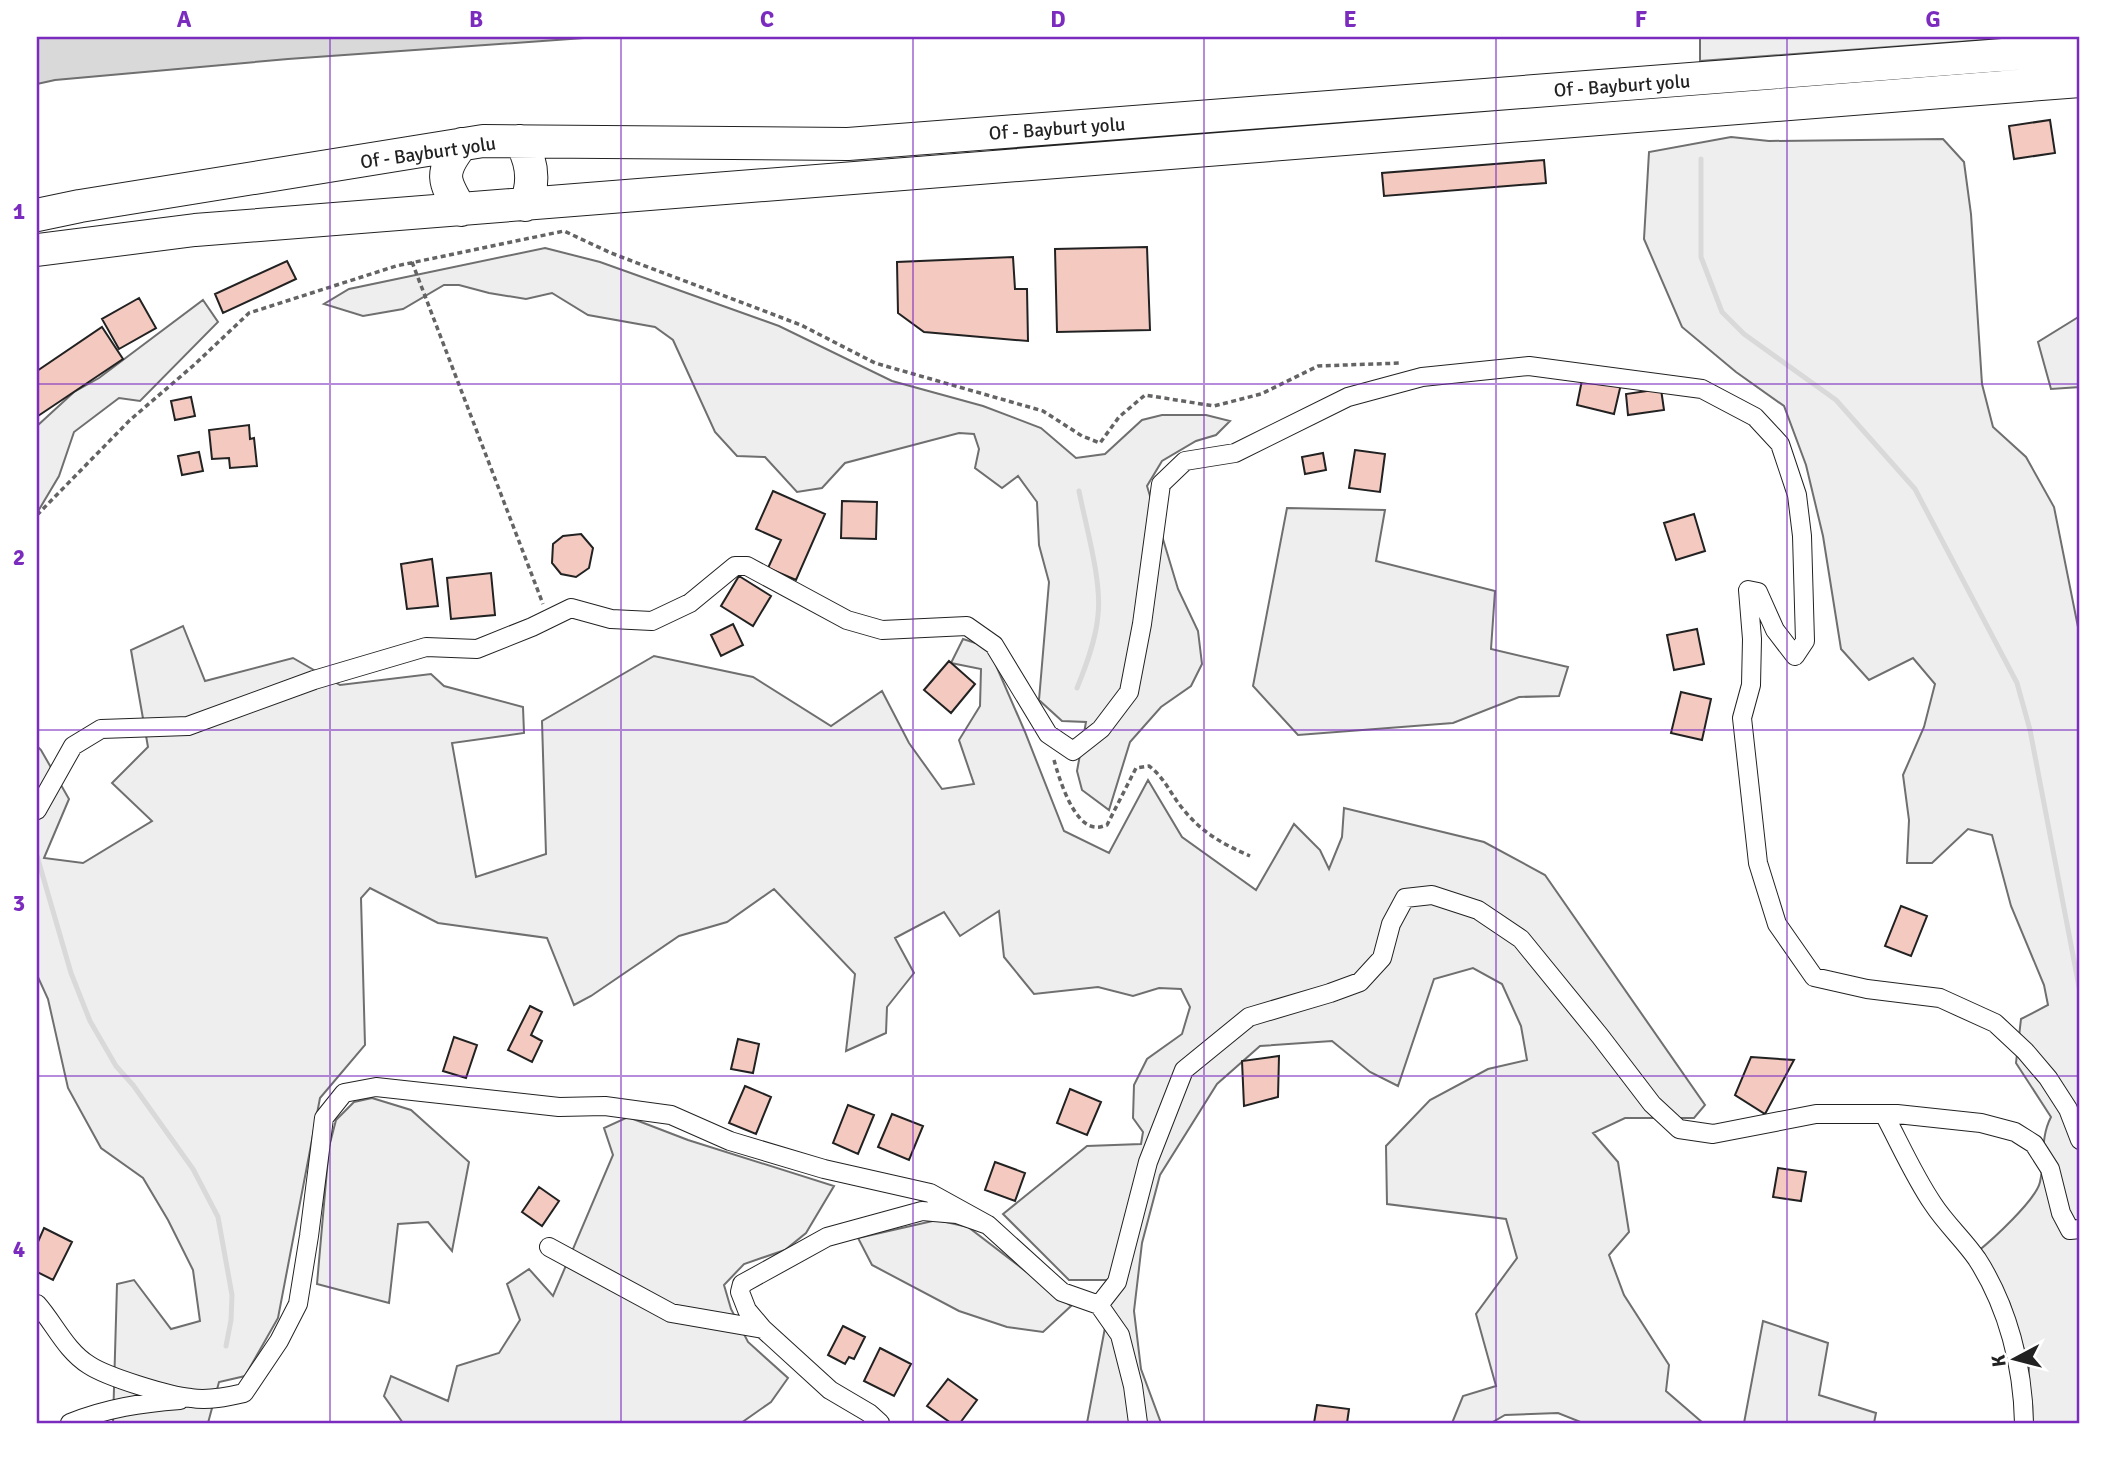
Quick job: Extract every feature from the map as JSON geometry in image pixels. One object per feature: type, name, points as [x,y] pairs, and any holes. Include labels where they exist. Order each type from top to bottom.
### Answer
[{"type":"highway","name":"Of - Bayburt yolu","points":[[37,215],[483,141],[848,144],[2080,49]]},
{"type":"highway","name":"Of - Bayburt yolu","points":[[37,250],[195,230],[2080,81]]},
{"type":"highway","points":[[520,141],[531,164],[531,192],[525,205]]},
{"type":"highway","points":[[461,210],[446,186],[448,162],[462,144]]},
{"type":"street","points":[[37,810],[73,746],[101,729],[188,726],[314,680],[426,647],[477,649],[571,608],[611,619],[652,621],[690,603],[735,566],[747,566],[847,620],[882,630],[967,626],[994,645],[1048,734],[1073,751],[1101,729],[1129,692],[1161,484],[1185,461],[1235,453],[1348,397],[1422,377],[1529,366],[1702,388],[1755,417],[1780,444],[1797,495],[1802,536],[1805,641],[1795,656],[1775,630],[1758,592],[1748,590],[1752,639],[1751,685],[1742,718],[1758,863],[1777,924],[1814,977],[1867,989],[1940,998],[1995,1023],[2025,1051],[2048,1078],[2068,1109],[2080,1140]]},
{"type":"street","points":[[1099,1305],[1117,1282],[1148,1162],[1184,1070],[1249,1017],[1360,982],[1382,958],[1391,924],[1405,898],[1432,895],[1478,910],[1521,939],[1600,1035],[1652,1104],[1679,1129],[1713,1134],[1816,1114],[1884,1114],[1981,1123],[2015,1132],[2034,1144],[2050,1168],[2061,1213],[2070,1230],[2080,1229]]},
{"type":"street","points":[[70,1423],[96,1412],[143,1403],[223,1398],[244,1393],[298,1304],[324,1118],[344,1093],[376,1087],[559,1107],[605,1106],[671,1115],[730,1141],[824,1169],[930,1193],[988,1225],[1062,1292],[1099,1305],[1120,1335],[1133,1386],[1138,1423]]},
{"type":"street","points":[[1884,1114],[1933,1204],[1977,1259],[1996,1297],[2014,1345],[2024,1394],[2024,1423]]},
{"type":"street","points":[[880,1423],[869,1413],[830,1390],[763,1329],[747,1310],[740,1292],[741,1284],[827,1237],[922,1211],[957,1214],[988,1225]]},
{"type":"street","points":[[550,1247],[671,1313],[763,1329]]},
{"type":"street","points":[[37,1304],[63,1339],[88,1365],[127,1381],[191,1399]]},
{"type":"path","points":[[37,515],[130,420],[249,313],[412,262],[564,231],[611,253],[801,325],[875,363],[1043,411],[1082,436],[1100,443],[1119,418],[1145,395],[1214,406],[1261,394],[1318,366],[1413,362]]},
{"type":"path","points":[[412,262],[549,619]]},
{"type":"path","points":[[1048,734],[1065,793],[1083,821],[1094,827],[1107,825],[1136,768],[1149,766],[1160,774],[1182,808],[1202,830],[1225,845],[1250,856]]},
{"type":"shaded area","points":[[37,37],[598,37],[288,59],[55,80],[37,84]]},
{"type":"shaded area","points":[[1700,37],[2025,37],[1700,61]]},
{"type":"shaded area","points":[[1731,137],[1769,141],[1943,139],[1964,162],[1971,214],[1982,384],[1993,427],[2026,457],[2054,507],[2080,637],[2080,1423],[2026,1423],[2029,1366],[2009,1302],[1977,1252],[2013,1219],[2037,1190],[2045,1133],[2051,1117],[2016,1063],[2021,1019],[2048,1005],[2044,985],[2011,906],[1992,835],[1968,829],[1932,863],[1907,863],[1909,820],[1903,775],[1924,727],[1935,684],[1913,658],[1869,680],[1841,649],[1823,536],[1806,465],[1784,406],[1736,372],[1682,327],[1644,239],[1649,152]]},
{"type":"shaded area","points":[[545,248],[600,262],[779,326],[892,381],[983,406],[1041,428],[1076,458],[1105,454],[1142,420],[1162,415],[1206,415],[1230,421],[1216,435],[1196,441],[1162,461],[1147,486],[1178,589],[1198,631],[1202,664],[1191,686],[1161,707],[1130,742],[1109,810],[1082,790],[1077,771],[1086,722],[1062,721],[1039,700],[1049,582],[1039,545],[1037,502],[1018,476],[1002,488],[975,468],[979,449],[974,434],[959,433],[845,463],[822,488],[797,492],[765,457],[737,456],[715,432],[673,340],[655,327],[588,315],[552,293],[526,299],[459,285],[444,285],[403,309],[363,316],[324,304],[349,289]]},
{"type":"shaded area","points":[[203,300],[218,322],[140,401],[119,398],[74,432],[59,476],[37,513],[37,426],[74,392],[99,378]]},
{"type":"shaded area","points":[[2080,316],[2080,387],[2051,389],[2038,342]]},
{"type":"shaded area","points":[[1287,508],[1385,510],[1376,561],[1495,591],[1491,649],[1568,667],[1559,696],[1519,697],[1453,723],[1298,735],[1253,686]]},
{"type":"shaded area","points":[[183,626],[205,681],[293,658],[340,685],[431,674],[444,686],[523,707],[524,733],[452,743],[476,877],[546,854],[542,721],[654,656],[753,677],[831,726],[882,691],[909,743],[942,789],[974,784],[959,740],[980,706],[981,669],[951,663],[963,639],[988,647],[1064,831],[1109,853],[1148,780],[1182,837],[1256,890],[1294,824],[1320,850],[1329,869],[1342,837],[1344,808],[1484,842],[1545,875],[1705,1105],[1694,1118],[1625,1118],[1593,1133],[1618,1162],[1629,1232],[1609,1255],[1624,1295],[1669,1365],[1666,1391],[1703,1423],[1583,1423],[1558,1413],[1505,1415],[1491,1423],[1452,1423],[1463,1396],[1496,1386],[1476,1314],[1517,1258],[1506,1219],[1387,1204],[1386,1146],[1430,1100],[1488,1069],[1527,1060],[1521,1026],[1502,984],[1473,968],[1434,979],[1398,1086],[1370,1072],[1332,1041],[1260,1046],[1217,1084],[1160,1175],[1142,1243],[1134,1311],[1141,1369],[1161,1423],[1087,1423],[1114,1280],[1069,1280],[1003,1214],[1087,1146],[1141,1144],[1143,1132],[1133,1118],[1134,1085],[1147,1059],[1182,1034],[1190,1007],[1181,989],[1159,988],[1133,996],[1098,987],[1034,994],[1004,957],[999,911],[960,936],[944,912],[895,938],[914,973],[887,1007],[886,1033],[846,1051],[855,974],[774,889],[727,922],[679,936],[574,1005],[547,938],[438,923],[370,888],[361,898],[365,1045],[320,1098],[278,1318],[245,1376],[219,1382],[208,1423],[113,1423],[117,1284],[134,1280],[171,1329],[200,1321],[193,1270],[168,1220],[143,1178],[101,1148],[68,1088],[48,999],[37,975],[37,746],[69,799],[44,858],[83,863],[152,821],[112,783],[148,747],[131,650]]},
{"type":"shaded area","points":[[372,1098],[411,1110],[469,1162],[452,1251],[428,1222],[398,1224],[389,1303],[317,1284],[329,1147],[336,1120],[354,1102]]},
{"type":"shaded area","points":[[628,1117],[688,1140],[834,1186],[806,1233],[785,1250],[744,1264],[724,1285],[731,1309],[748,1342],[788,1378],[771,1402],[741,1423],[403,1423],[384,1396],[391,1376],[448,1401],[457,1366],[499,1353],[520,1320],[507,1284],[529,1269],[553,1296],[613,1155],[604,1128]]},
{"type":"shaded area","points":[[937,1220],[968,1227],[1071,1306],[1043,1332],[1007,1327],[959,1311],[872,1265],[858,1238]]},
{"type":"shaded area","points":[[1763,1321],[1828,1343],[1819,1395],[1876,1413],[1874,1423],[1744,1423]]},
{"type":"building","points":[[2050,120],[2055,153],[2014,159],[2009,126]]},
{"type":"building","points":[[1544,160],[1546,183],[1384,196],[1382,173]]},
{"type":"building","points":[[1147,247],[1150,330],[1057,332],[1055,249]]},
{"type":"building","points":[[1013,257],[1015,289],[1027,289],[1028,341],[924,332],[898,313],[897,262]]},
{"type":"building","points":[[287,261],[296,279],[223,313],[215,294]]},
{"type":"building","points":[[139,298],[156,328],[119,349],[102,319]]},
{"type":"building","points":[[102,327],[123,359],[38,416],[37,371]]},
{"type":"building","points":[[1583,375],[1621,384],[1614,414],[1577,405]]},
{"type":"building","points":[[1661,389],[1664,410],[1628,415],[1626,394]]},
{"type":"building","points":[[191,397],[195,416],[175,420],[171,401]]},
{"type":"building","points":[[249,425],[250,439],[254,438],[257,466],[230,468],[229,458],[212,459],[209,430]]},
{"type":"building","points":[[1355,450],[1385,454],[1380,492],[1349,488]]},
{"type":"building","points":[[199,452],[203,471],[182,475],[178,456]]},
{"type":"building","points":[[1323,453],[1326,470],[1305,474],[1302,457]]},
{"type":"building","points":[[773,491],[825,514],[796,580],[768,568],[781,540],[756,529]]},
{"type":"building","points":[[842,501],[877,502],[876,539],[841,538]]},
{"type":"building","points":[[1694,514],[1705,551],[1676,560],[1664,523]]},
{"type":"building","points":[[581,534],[593,548],[589,568],[576,577],[561,574],[552,563],[553,544],[563,536]]},
{"type":"building","points":[[432,559],[438,606],[407,609],[401,564]]},
{"type":"building","points":[[491,573],[495,615],[451,619],[447,578]]},
{"type":"building","points":[[739,576],[771,596],[753,626],[721,606]]},
{"type":"building","points":[[733,624],[743,645],[721,656],[711,635]]},
{"type":"building","points":[[1697,629],[1704,664],[1674,670],[1667,635]]},
{"type":"building","points":[[949,661],[975,684],[951,713],[924,690]]},
{"type":"building","points":[[1681,692],[1711,699],[1702,740],[1671,733]]},
{"type":"building","points":[[1901,906],[1927,916],[1911,956],[1885,946]]},
{"type":"building","points":[[530,1006],[542,1012],[531,1035],[542,1041],[532,1062],[508,1050]]},
{"type":"building","points":[[454,1037],[477,1045],[466,1078],[443,1071]]},
{"type":"building","points":[[738,1039],[759,1044],[753,1073],[731,1069]]},
{"type":"building","points":[[1279,1056],[1278,1097],[1244,1106],[1242,1061]]},
{"type":"building","points":[[1751,1057],[1794,1060],[1765,1114],[1735,1095]]},
{"type":"building","points":[[745,1086],[771,1097],[756,1134],[729,1123]]},
{"type":"building","points":[[1070,1089],[1101,1102],[1087,1135],[1057,1123]]},
{"type":"building","points":[[848,1105],[874,1115],[858,1154],[833,1143]]},
{"type":"building","points":[[892,1114],[923,1126],[909,1160],[878,1147]]},
{"type":"building","points":[[995,1162],[1025,1173],[1015,1201],[985,1190]]},
{"type":"building","points":[[1778,1168],[1806,1172],[1801,1201],[1773,1197]]},
{"type":"building","points":[[539,1187],[559,1201],[542,1226],[522,1212]]},
{"type":"building","points":[[44,1228],[72,1242],[53,1280],[37,1272],[37,1244]]},
{"type":"building","points":[[843,1326],[865,1337],[854,1359],[849,1357],[845,1364],[828,1355]]},
{"type":"building","points":[[880,1348],[911,1364],[894,1396],[864,1381]]},
{"type":"building","points":[[948,1379],[977,1400],[960,1423],[951,1423],[927,1406]]},
{"type":"building","points":[[1317,1405],[1349,1409],[1347,1423],[1314,1423]]},
{"type":"waterway","points":[[1701,159],[1701,257],[1722,312],[1744,334],[1836,400],[1915,489],[2017,683],[2030,730],[2080,992]]},
{"type":"waterway","points":[[1077,688],[1093,643],[1099,601],[1096,570],[1079,491]]},
{"type":"waterway","points":[[37,856],[71,973],[90,1021],[116,1066],[133,1085],[193,1169],[218,1217],[232,1295],[226,1346]]}]
